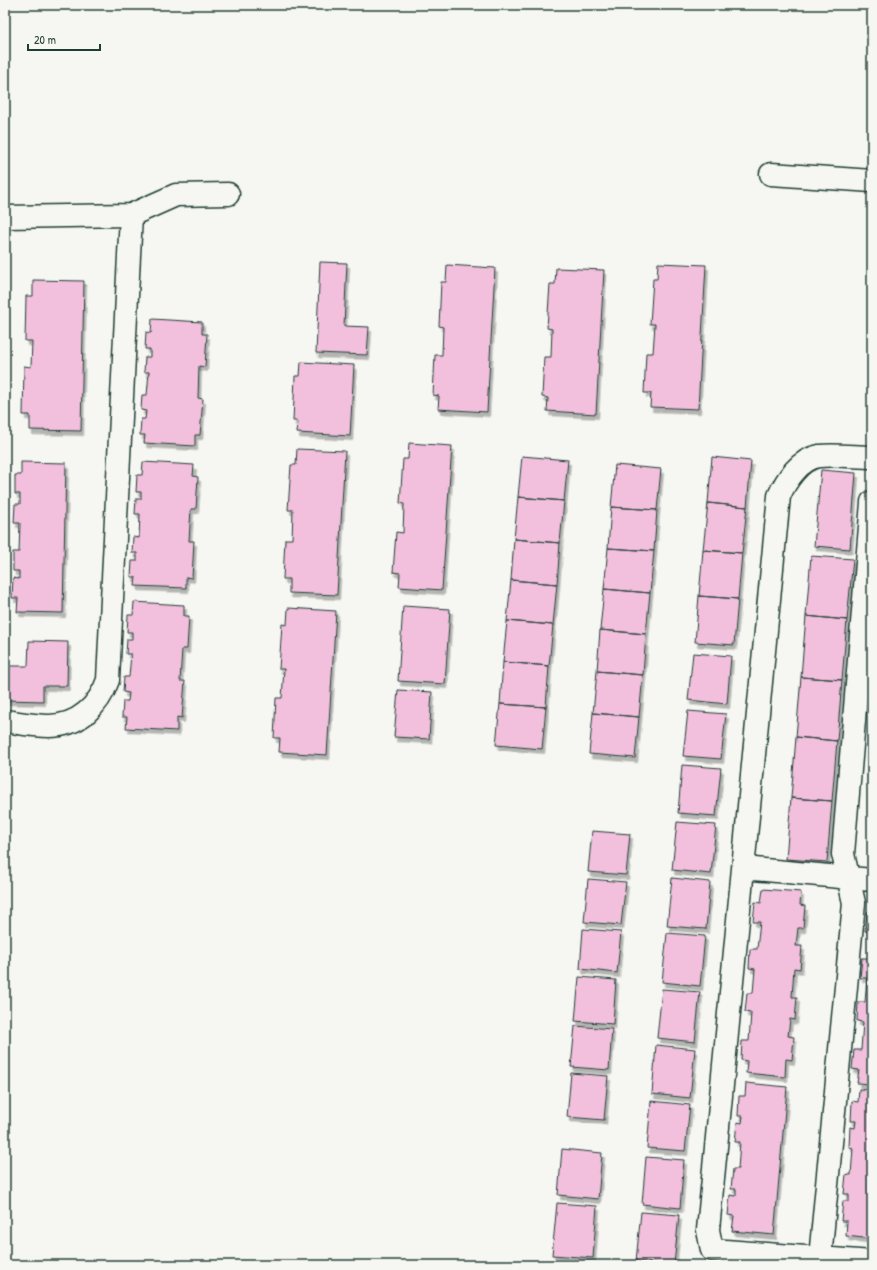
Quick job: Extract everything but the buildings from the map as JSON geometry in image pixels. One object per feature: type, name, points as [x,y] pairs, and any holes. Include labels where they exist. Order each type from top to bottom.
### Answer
[{"type":"street","points":[[772,174],[872,181]]},
{"type":"street","points":[[5,217],[131,216],[176,194],[228,194]]},
{"type":"street","points":[[5,721],[48,726],[71,722],[86,713],[98,701],[108,680],[131,216]]},
{"type":"street","points":[[872,457],[818,456],[794,470],[783,487],[780,496],[708,1230],[712,1250],[872,1262]]},
{"type":"street","points":[[820,1258],[854,903],[844,854],[872,502]]},
{"type":"street","points":[[743,868],[872,880]]}]
